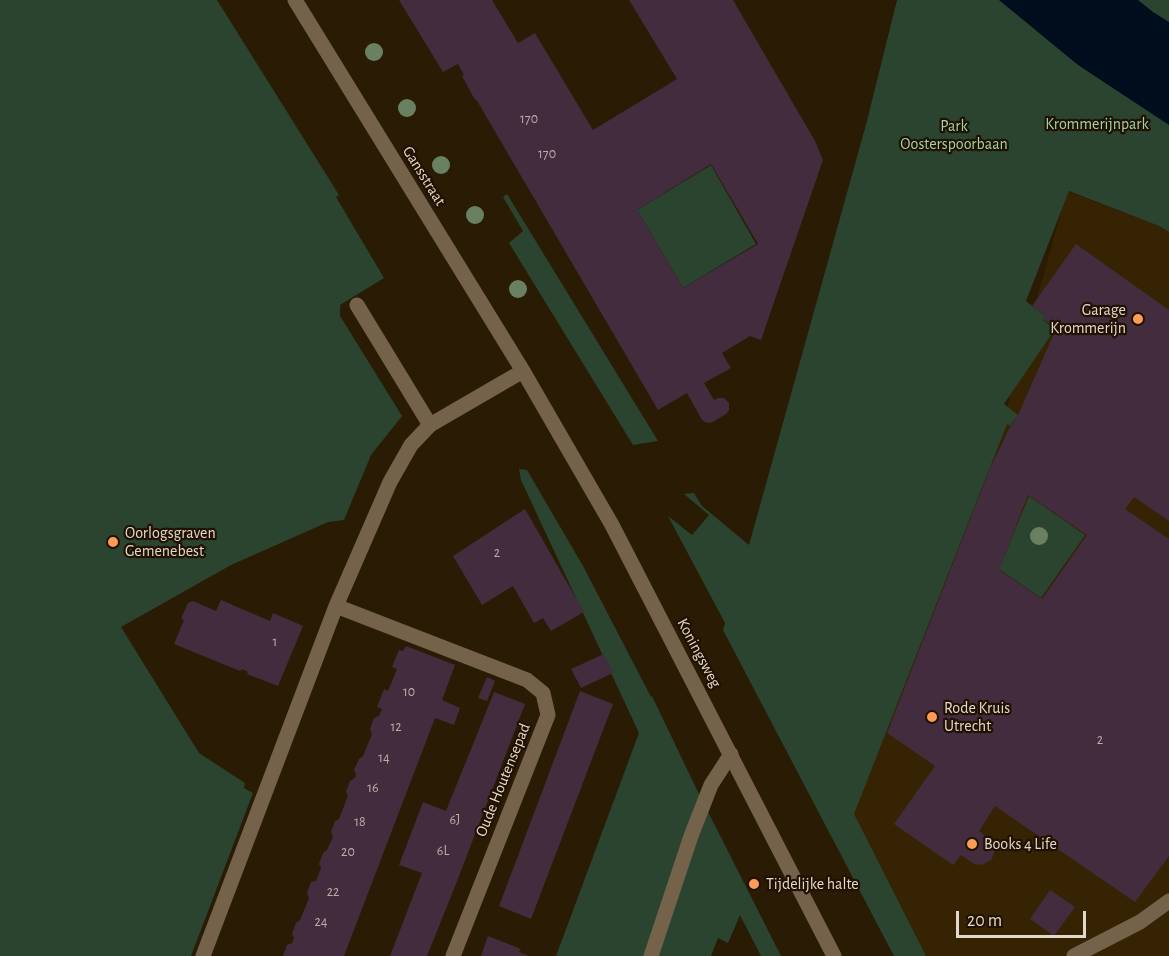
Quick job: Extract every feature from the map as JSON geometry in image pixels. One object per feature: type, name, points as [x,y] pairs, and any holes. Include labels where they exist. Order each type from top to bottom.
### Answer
[{"type":"street","name":"Gansstraat","points":[[295,0],[523,371]]},
{"type":"street","points":[[357,305],[430,425]]},
{"type":"street","points":[[202,956],[336,606],[390,482],[411,446],[430,425],[523,371]]},
{"type":"street","name":"Koningsweg","points":[[523,371],[612,525],[834,956]]},
{"type":"street","name":"Oude Houtensepad","points":[[336,606],[527,680],[543,693],[548,715],[453,956]]},
{"type":"street","points":[[651,956],[691,836],[711,785],[731,754]]},
{"type":"street","points":[[1074,956],[1140,922],[1169,901]]},
{"type":"shaded area","points":[[1067,191],[1159,226],[1169,232],[1169,956],[899,956],[842,842],[990,468]]},
{"type":"green space","points":[[0,0],[217,0],[339,195],[336,197],[384,278],[340,305],[340,316],[402,416],[371,455],[344,520],[328,522],[231,565],[121,627],[199,753],[245,783],[244,788],[253,793],[191,956],[0,956]]},
{"type":"green space","points":[[897,0],[1169,0],[1169,232],[1069,191],[1026,301],[1045,316],[1043,320],[1055,329],[1004,404],[1018,415],[1010,426],[1007,424],[854,814],[926,956],[894,956],[723,630],[725,623],[668,516],[692,535],[709,515],[684,494],[694,493],[702,506],[749,545],[867,121]]},
{"type":"green space","points":[[711,165],[756,244],[683,288],[637,210]]},
{"type":"green space","points":[[507,194],[658,441],[633,445],[509,243],[523,231],[503,197]]},
{"type":"green space","points":[[519,469],[527,470],[583,566],[652,696],[781,956],[761,956],[740,915],[728,943],[718,938],[711,956],[556,956],[639,733],[521,480]]},
{"type":"green space","points":[[1029,496],[1085,535],[1041,598],[999,569]]},
{"type":"water","points":[[999,0],[1138,0],[1169,22],[1169,125],[1078,65]]},
{"type":"building","points":[[399,0],[492,0],[518,43],[535,33],[593,130],[677,79],[629,0],[733,0],[815,141],[823,160],[761,340],[750,336],[722,353],[731,368],[704,383],[714,400],[724,398],[729,403],[729,410],[726,414],[707,423],[702,420],[687,393],[658,410],[475,100],[458,64],[443,72]],"holes":[[[711,164],[758,244],[683,288],[637,210]]]},
{"type":"building","points":[[1076,244],[1169,310],[1169,521],[1134,497],[1125,509],[1169,539],[1169,856],[1135,902],[995,806],[979,831],[994,843],[995,849],[992,859],[982,865],[974,864],[961,855],[953,865],[894,824],[935,766],[887,733],[990,468],[1018,415],[1056,329],[1032,306]],"holes":[[[1028,495],[1087,535],[1042,599],[999,570]]]},
{"type":"building","points":[[525,509],[584,612],[551,631],[543,618],[534,623],[513,586],[482,605],[453,556]]},
{"type":"building","points":[[221,600],[270,621],[273,613],[303,626],[278,686],[247,674],[248,672],[242,669],[240,671],[174,644],[188,603],[193,601],[216,611]]},
{"type":"building","points":[[406,646],[455,665],[442,700],[460,708],[454,725],[435,718],[344,956],[283,956],[287,945],[292,943],[296,923],[300,920],[309,898],[307,893],[311,882],[316,881],[323,853],[327,850],[333,837],[331,832],[348,796],[346,792],[350,781],[355,778],[354,770],[372,734],[370,729],[374,718],[379,716],[382,709],[377,707],[384,689],[388,691],[397,669],[392,667],[399,650],[403,651]]},
{"type":"building","points":[[604,654],[613,673],[581,688],[571,669]]},
{"type":"building","points":[[487,677],[495,681],[487,701],[478,698]]},
{"type":"building","points":[[580,691],[613,704],[531,919],[499,906]]},
{"type":"building","points":[[494,692],[525,704],[456,884],[427,956],[390,956],[422,873],[399,865],[423,802],[446,811]]},
{"type":"building","points":[[1050,890],[1075,907],[1054,936],[1030,919]]},
{"type":"building","points":[[488,936],[521,949],[519,952],[529,956],[481,956]]},
{"type":"place","name":"Garage Krommerijn","points":[[1138,319]]},
{"type":"place","name":"Oorlogsgraven Gemenebest","points":[[113,542]]},
{"type":"place","name":"Rode Kruis Utrecht","points":[[932,717]]},
{"type":"place","name":"Books 4 Life","points":[[972,844]]},
{"type":"place","name":"Tijdelijke halte","points":[[754,884]]},
{"type":"park label","name":"Krommerijnpark","points":[[1097,124]]},
{"type":"park label","name":"Park Oosterspoorbaan","points":[[954,135]]}]
